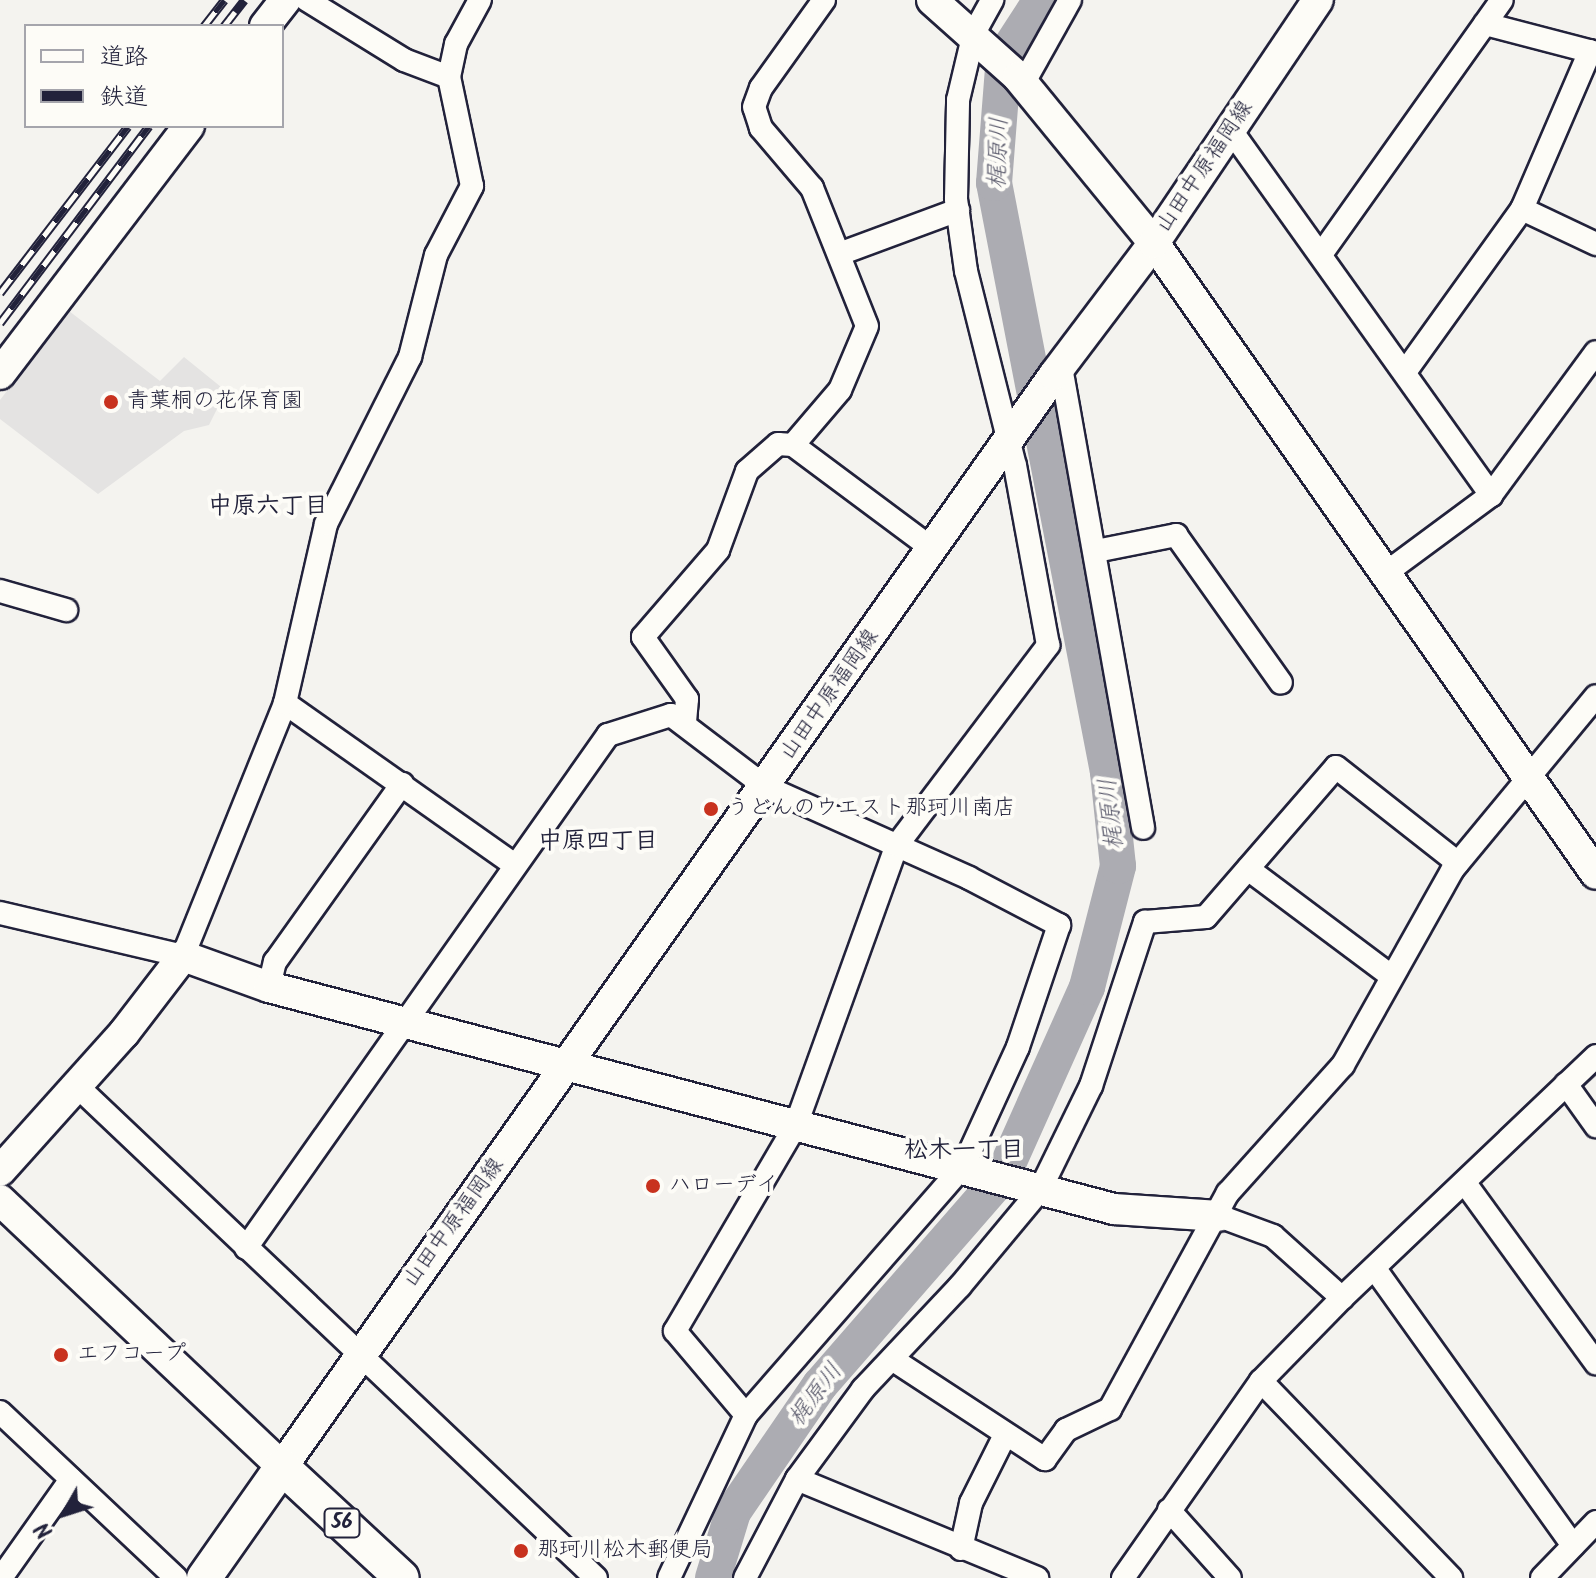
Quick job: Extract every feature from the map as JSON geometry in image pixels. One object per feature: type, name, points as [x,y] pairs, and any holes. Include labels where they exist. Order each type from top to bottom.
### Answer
[{"type":"main road","points":[[204,1578],[282,1467]]},
{"type":"main road","name":"56","points":[[282,1467],[402,1578]]},
{"type":"street","points":[[267,24],[285,0]]},
{"type":"street","points":[[307,0],[404,60],[449,77]]},
{"type":"street","points":[[0,1171],[77,1086],[183,956],[285,703],[326,524],[410,357],[440,244],[472,186],[449,77],[456,44],[480,0]]},
{"type":"street","points":[[793,445],[840,390],[867,326],[812,188],[761,128],[754,107],[761,88],[824,0]]},
{"type":"street","points":[[932,0],[977,36],[1020,81],[1154,243],[1383,575],[1596,874]]},
{"type":"street","points":[[746,1415],[675,1331],[796,1125],[897,845],[1048,645],[1015,430],[966,271],[958,210],[958,100],[977,36],[992,0]]},
{"type":"street","points":[[1020,81],[1070,0]]},
{"type":"street","name":"山田中原福岡線","points":[[282,1467],[766,787],[1057,371],[1154,243],[1318,0]]},
{"type":"street","points":[[1322,253],[1502,0]]},
{"type":"street","points":[[1405,372],[1522,209],[1593,52],[1485,24]]},
{"type":"street","points":[[0,374],[187,128]]},
{"type":"street","points":[[1230,129],[1322,253],[1491,495]]},
{"type":"street","points":[[1522,209],[1596,244]]},
{"type":"street","points":[[839,254],[958,210]]},
{"type":"street","points":[[1383,575],[1491,495],[1596,352]]},
{"type":"street","points":[[1057,371],[1096,551],[1143,828]]},
{"type":"street","points":[[685,722],[687,699],[643,637],[718,550],[747,471],[778,444],[793,445],[931,548]]},
{"type":"street","points":[[1096,551],[1176,535],[1281,683]]},
{"type":"street","points":[[0,591],[66,610]]},
{"type":"street","points":[[892,1359],[1045,1459],[1066,1430],[1110,1409],[1245,1170],[1343,1065],[1458,863],[1596,696]]},
{"type":"street","points":[[285,703],[515,865]]},
{"type":"street","points":[[246,1248],[608,735],[671,715],[685,722],[766,787],[897,845],[1059,925],[1018,1047],[964,1165],[746,1415],[669,1578]]},
{"type":"street","points":[[745,1578],[797,1479],[863,1389],[1040,1190],[1091,1086],[1145,922],[1206,917],[1336,767],[1458,863]]},
{"type":"street","points":[[269,987],[275,962],[402,784]]},
{"type":"street","points":[[1248,869],[1391,976]]},
{"type":"street","points":[[0,913],[183,956],[269,987],[796,1125],[964,1165],[1040,1190],[1114,1209],[1219,1216],[1273,1236],[1342,1298]]},
{"type":"street","points":[[1123,1578],[1261,1381],[1342,1298],[1596,1056]]},
{"type":"street","points":[[1566,1084],[1596,1126]]},
{"type":"street","points":[[77,1086],[596,1578]]},
{"type":"street","points":[[1465,1183],[1596,1363]]},
{"type":"street","points":[[0,1200],[282,1467]]},
{"type":"street","points":[[1375,1269],[1573,1546]]},
{"type":"street","points":[[1261,1381],[1451,1578]]},
{"type":"street","points":[[0,1412],[176,1578]]},
{"type":"street","points":[[961,1549],[971,1503],[1005,1435]]},
{"type":"street","points":[[1,1578],[71,1479]]},
{"type":"street","points":[[797,1479],[1037,1578]]},
{"type":"street","points":[[1169,1510],[1230,1578]]},
{"type":"street","points":[[1542,1578],[1596,1522]]},
{"type":"shaded area","name":"青葉桐の花保育園","points":[[69,311],[160,381],[184,357],[226,391],[209,425],[184,431],[98,494],[0,419],[0,400]]},
{"type":"waterway","name":"梶原川","points":[[713,1578],[733,1512],[820,1385],[1003,1175],[1087,987],[1118,866],[1108,772],[994,183],[1004,57],[1041,0]]},
{"type":"waterway","points":[[1575,1091],[1596,1072]]},
{"type":"railway","points":[[206,24],[224,0]]},
{"type":"railway","points":[[226,24],[244,0]]},
{"type":"railway","points":[[0,293],[126,128]]},
{"type":"railway","points":[[0,323],[147,128]]},
{"type":"place","name":"青葉桐の花保育園","points":[[111,402]]},
{"type":"place","name":"うどんのウエスト那珂川南店","points":[[711,809]]},
{"type":"place","name":"ハローデイ","points":[[653,1186]]},
{"type":"place","name":"エフコープ","points":[[61,1355]]},
{"type":"place","name":"那珂川松木郵便局","points":[[521,1551]]},
{"type":"district","name":"中原六丁目","points":[[268,507]]},
{"type":"district","name":"中原四丁目","points":[[598,842]]},
{"type":"district","name":"松木一丁目","points":[[964,1151]]}]
